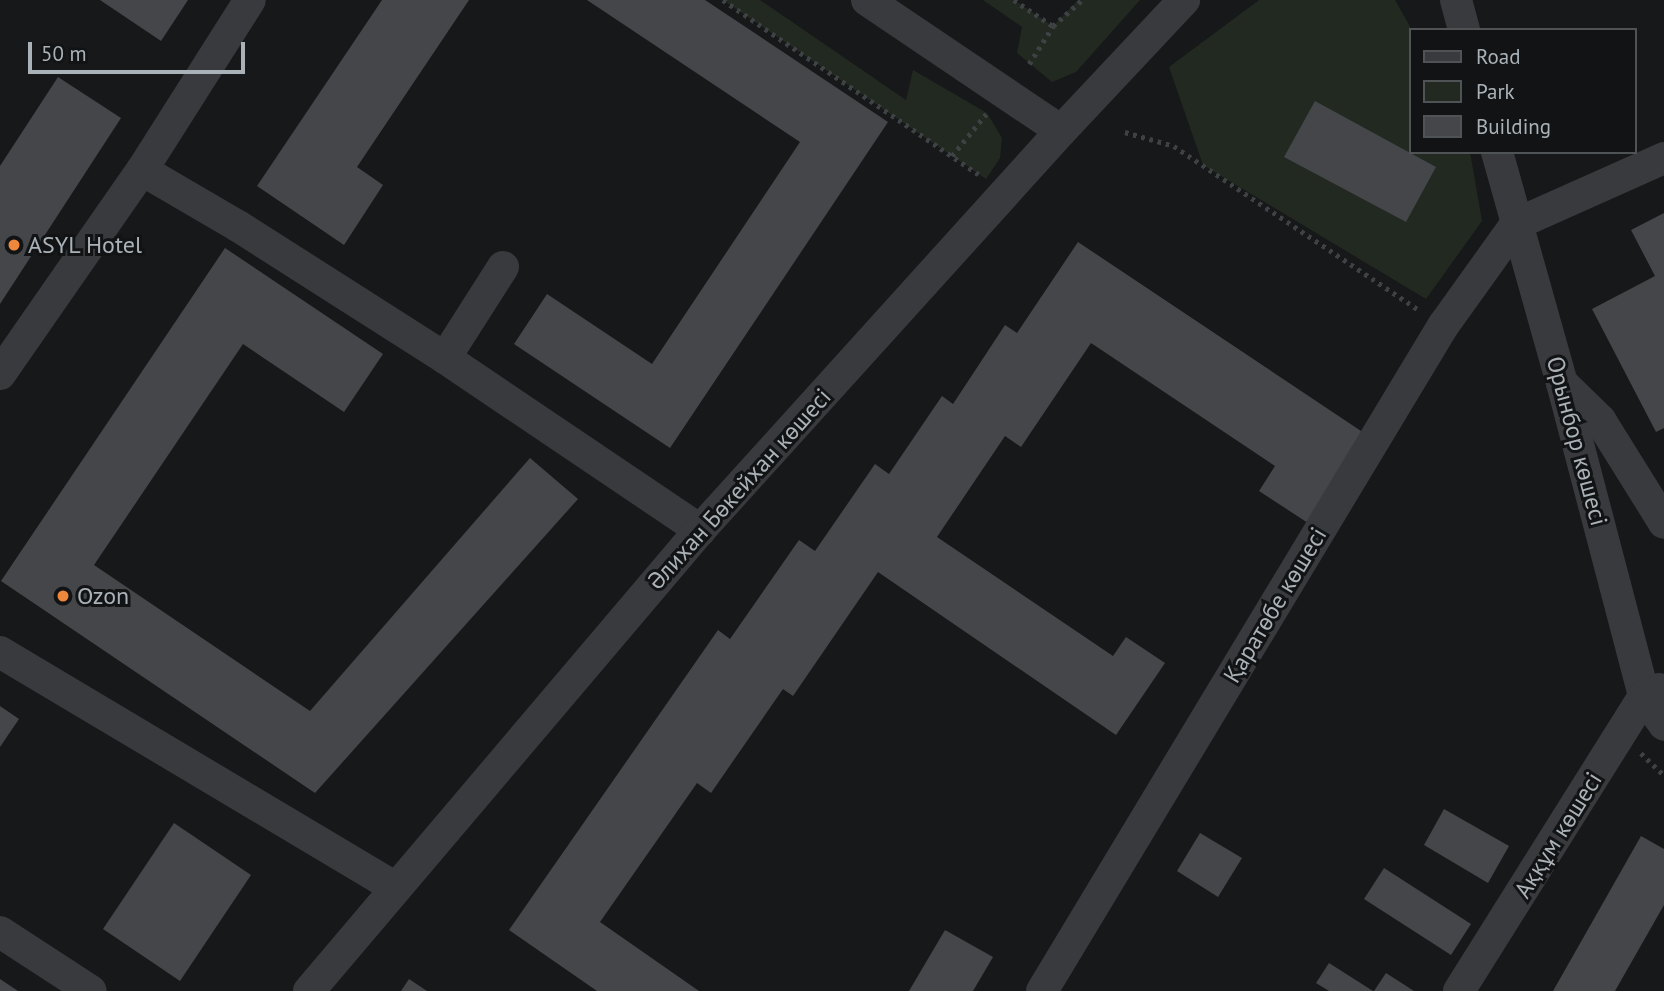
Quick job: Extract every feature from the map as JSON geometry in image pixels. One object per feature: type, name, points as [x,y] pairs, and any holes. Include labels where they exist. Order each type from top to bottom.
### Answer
[{"type":"street","points":[[0,374],[142,170],[250,0]]},
{"type":"street","points":[[867,0],[1061,131]]},
{"type":"street","name":"Әлихан Бөкейхан көшесі","points":[[309,991],[700,530],[1061,131],[1184,0]]},
{"type":"street","points":[[1456,0],[1463,28]]},
{"type":"street","name":"Орынбор көшесі","points":[[1498,154],[1562,383],[1664,725]]},
{"type":"street","points":[[1516,224],[1664,158]]},
{"type":"street","points":[[142,170],[238,226],[445,358],[700,530]]},
{"type":"street","name":"Қаратөбе көшесі","points":[[1042,991],[1443,326],[1516,224]]},
{"type":"street","points":[[445,358],[503,267]]},
{"type":"street","points":[[1562,383],[1600,420],[1664,523]]},
{"type":"street","points":[[0,652],[396,888]]},
{"type":"street","name":"Аққұм көшесі","points":[[1459,991],[1654,692]]},
{"type":"street","points":[[0,932],[91,991]]},
{"type":"path","points":[[723,0],[1006,193]]},
{"type":"path","points":[[1014,0],[1053,26]]},
{"type":"path","points":[[1029,64],[1053,26],[1082,0]]},
{"type":"path","points":[[952,156],[987,113]]},
{"type":"path","points":[[1125,132],[1174,146],[1443,326]]},
{"type":"green space","points":[[723,0],[760,0],[906,100],[913,70],[987,113],[1002,138],[1000,158],[986,179]]},
{"type":"green space","points":[[983,0],[1014,0],[1053,26],[1078,0],[1140,0],[1076,72],[1052,82],[1017,53],[1022,27]]},
{"type":"green space","points":[[1259,0],[1395,0],[1411,28],[1408,28],[1408,154],[1470,154],[1482,221],[1426,299],[1203,165],[1169,67]]},
{"type":"building","points":[[100,0],[188,0],[161,41]]},
{"type":"building","points":[[382,0],[469,0],[357,167],[383,185],[344,245],[257,186]]},
{"type":"building","points":[[587,0],[705,0],[888,122],[670,448],[514,344],[547,294],[652,364],[800,142]]},
{"type":"building","points":[[58,77],[121,118],[0,304],[0,166]]},
{"type":"building","points":[[1315,101],[1436,167],[1406,222],[1284,157]]},
{"type":"building","points":[[1664,213],[1664,428],[1656,432],[1592,309],[1655,276],[1631,230]]},
{"type":"building","points":[[1078,242],[1367,435],[1308,523],[1259,491],[1275,466],[1091,343],[1021,447],[1005,436],[937,537],[1113,656],[1126,637],[1165,663],[1116,735],[878,572],[793,696],[783,689],[711,793],[697,783],[600,922],[699,991],[597,991],[509,930],[718,630],[730,639],[799,540],[815,551],[875,464],[889,474],[942,396],[953,404],[1005,325],[1017,333]]},
{"type":"building","points":[[225,248],[383,354],[344,412],[243,344],[94,565],[310,711],[530,458],[578,499],[315,793],[1,581]]},
{"type":"building","points":[[0,706],[19,719],[0,747]]},
{"type":"building","points":[[1444,809],[1509,846],[1488,883],[1424,845]]},
{"type":"building","points":[[174,823],[251,875],[180,981],[103,929]]},
{"type":"building","points":[[1200,833],[1242,858],[1218,897],[1177,871]]},
{"type":"building","points":[[1641,836],[1664,849],[1664,905],[1615,991],[1553,991]]},
{"type":"building","points":[[1384,868],[1471,924],[1451,955],[1364,899]]},
{"type":"building","points":[[945,930],[993,957],[973,991],[909,991]]},
{"type":"building","points":[[1329,963],[1373,991],[1329,991],[1316,983]]},
{"type":"building","points":[[1386,973],[1414,991],[1374,991]]},
{"type":"building","points":[[0,979],[18,991],[0,991]]},
{"type":"building","points":[[409,979],[427,991],[401,991]]},
{"type":"place","name":"ASYL Hotel","points":[[14,245]]},
{"type":"place","name":"Ozon","points":[[63,596]]}]
